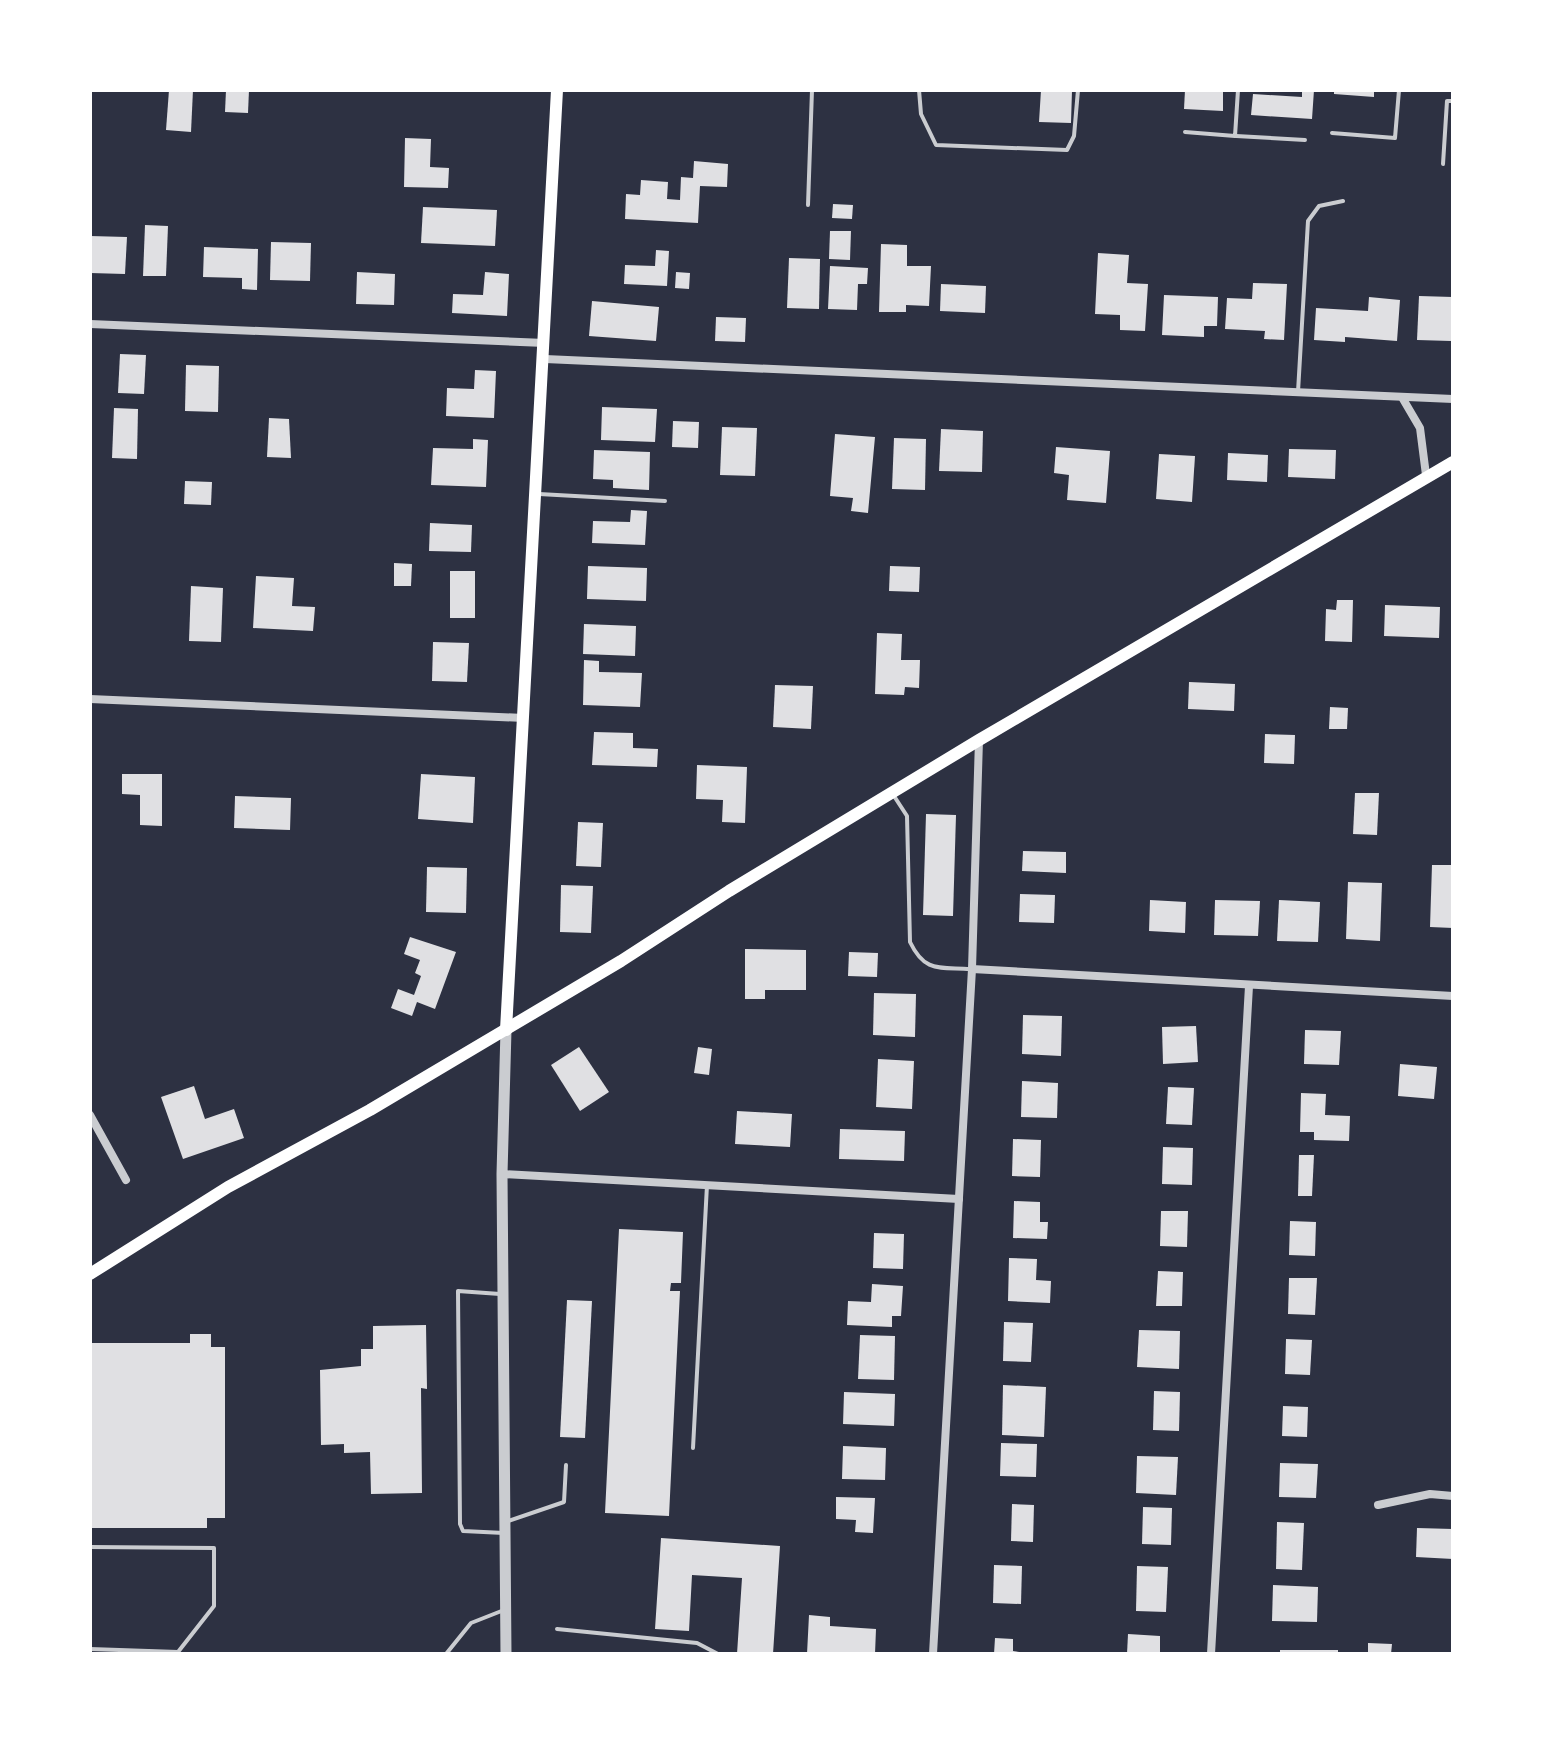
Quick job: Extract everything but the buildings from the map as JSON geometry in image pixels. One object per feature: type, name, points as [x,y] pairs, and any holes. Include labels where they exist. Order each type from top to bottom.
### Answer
[{"type":"main road","points":[[506,1030],[546,343],[557,90]]},
{"type":"main road","points":[[90,1274],[228,1187],[370,1110],[506,1030],[979,740],[1426,475],[1453,462]]},
{"type":"street","points":[[90,324],[546,343]]},
{"type":"street","points":[[545,359],[1453,399]]},
{"type":"street","points":[[1403,399],[1420,428],[1426,475]]},
{"type":"street","points":[[90,699],[524,718]]},
{"type":"street","points":[[933,1654],[972,969],[979,740]]},
{"type":"street","points":[[972,969],[1453,996]]},
{"type":"street","points":[[1211,1654],[1249,986]]},
{"type":"street","points":[[506,1030],[502,1174],[506,1654]]},
{"type":"street","points":[[90,1115],[126,1180]]},
{"type":"street","points":[[502,1174],[959,1199]]},
{"type":"street","points":[[1378,1505],[1430,1494],[1453,1496]]},
{"type":"lane","points":[[808,205],[812,90]]},
{"type":"lane","points":[[919,90],[921,114],[936,145],[1067,150],[1074,136],[1078,90]]},
{"type":"lane","points":[[1235,136],[1238,90]]},
{"type":"lane","points":[[1332,133],[1395,138],[1399,90]]},
{"type":"lane","points":[[1443,164],[1447,101],[1453,101]]},
{"type":"lane","points":[[1185,132],[1305,140]]},
{"type":"lane","points":[[1298,394],[1308,221],[1319,206],[1343,201]]},
{"type":"lane","points":[[537,494],[665,501]]},
{"type":"lane","points":[[892,793],[907,816],[910,942],[927,966],[972,969]]},
{"type":"lane","points":[[693,1448],[707,1185]]},
{"type":"lane","points":[[503,1294],[458,1291],[460,1524],[463,1531],[506,1527],[564,1502],[566,1465]]},
{"type":"lane","points":[[90,1547],[214,1548],[214,1606],[178,1652],[90,1649]]},
{"type":"lane","points":[[446,1654],[471,1623],[506,1609]]},
{"type":"lane","points":[[557,1629],[697,1643],[718,1654]]}]
